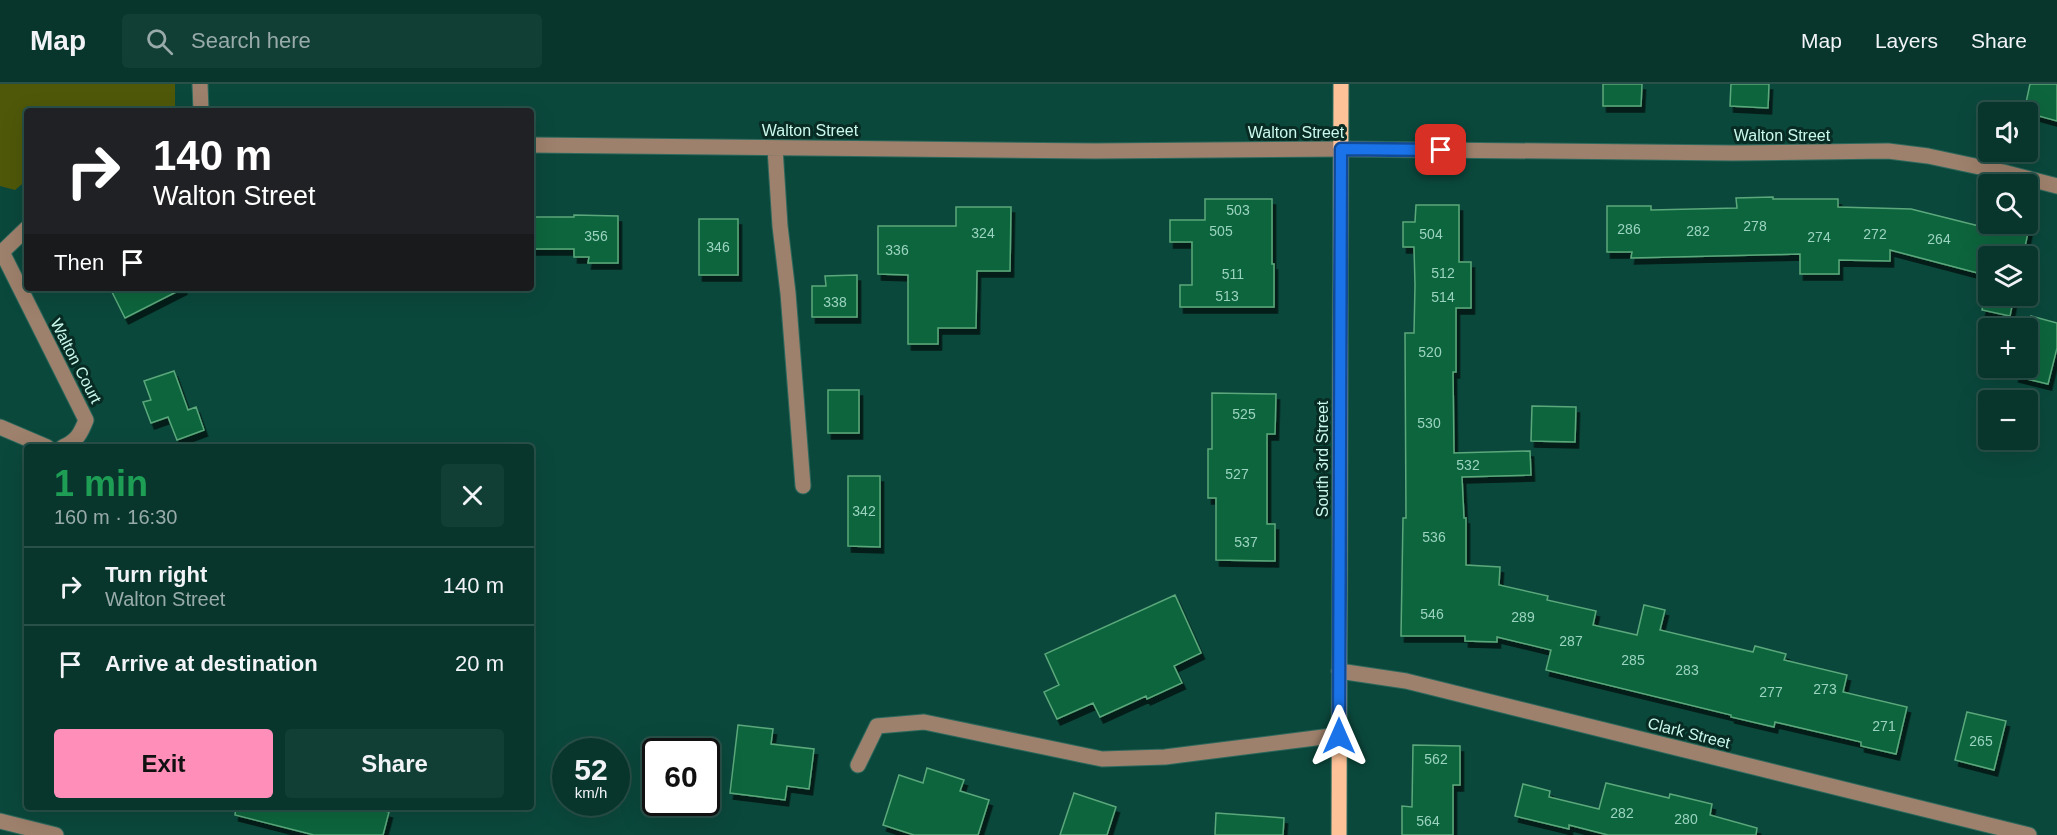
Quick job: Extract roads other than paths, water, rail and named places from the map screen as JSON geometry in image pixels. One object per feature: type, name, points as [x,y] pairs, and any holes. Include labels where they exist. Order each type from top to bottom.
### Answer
[{"type":"main road","name":"South 3rd Street","points":[[1339,835],[1341,84]]},
{"type":"street","points":[[200,84],[201,108]]},
{"type":"street","name":"Walton Street","points":[[534,145],[1095,151],[1341,149],[1733,153],[1888,151],[1928,156],[2057,186]]},
{"type":"street","points":[[775,148],[803,486]]},
{"type":"street","points":[[1,253],[24,231]]},
{"type":"street","name":"Walton Court","points":[[1,253],[86,420],[81,435],[70,444]]},
{"type":"street","points":[[0,427],[40,444]]},
{"type":"street","name":"Clark Street","points":[[1339,671],[1406,681],[2029,835]]},
{"type":"street","points":[[858,765],[877,726],[924,722],[1102,759],[1165,757],[1339,735]]},
{"type":"street","points":[[0,821],[56,835]]}]
